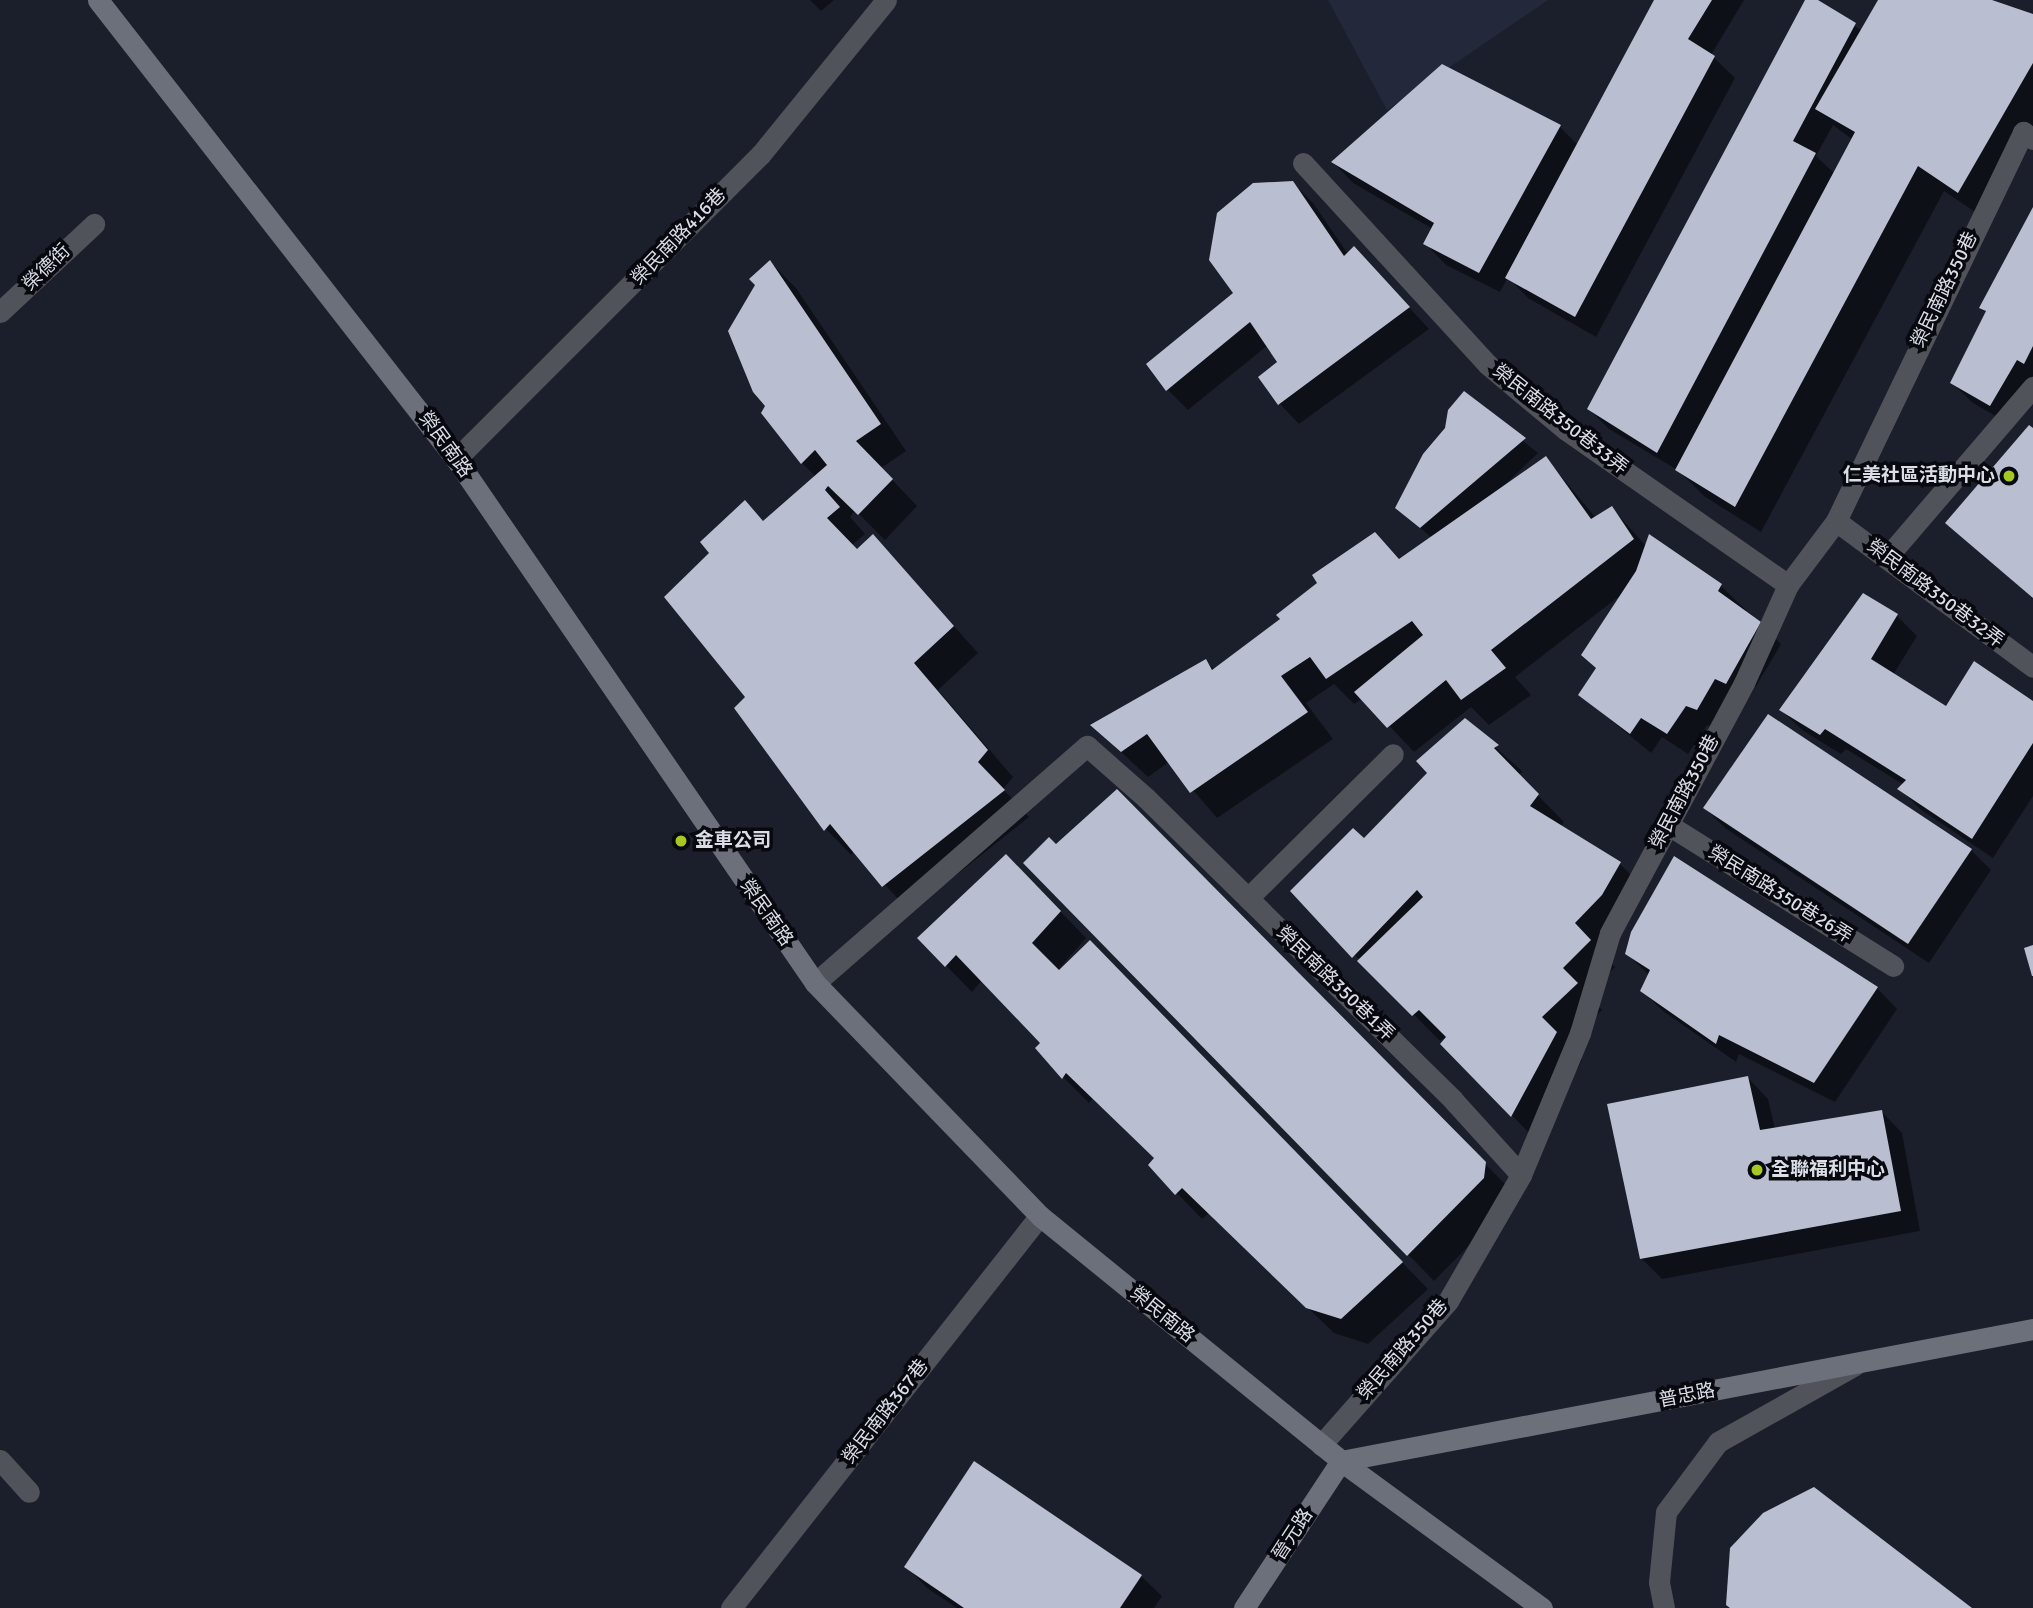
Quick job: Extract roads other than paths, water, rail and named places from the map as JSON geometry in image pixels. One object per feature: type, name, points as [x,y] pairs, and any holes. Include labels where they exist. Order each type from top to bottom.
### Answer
[{"type":"street","name":"榮民南路","points":[[98,0],[456,459],[815,983],[1040,1216],[1341,1461],[1542,1608]]},
{"type":"street","name":"普忠路","points":[[1341,1461],[2033,1329]]},
{"type":"street","name":"晉元路","points":[[1244,1608],[1341,1461]]},
{"type":"lane","name":"榮民南路416巷","points":[[456,459],[761,154],[886,0]]},
{"type":"lane","name":"榮民南路350巷","points":[[1321,1445],[1448,1301],[1521,1175],[1580,1033],[1609,933],[1744,683],[1788,585],[1836,521],[2023,132],[2033,139]]},
{"type":"lane","name":"榮民南路350巷33弄","points":[[1303,163],[1488,365],[1566,430],[1788,585]]},
{"type":"lane","name":"榮德街","points":[[0,312],[93,223]]},
{"type":"lane","points":[[1888,556],[2033,387]]},
{"type":"lane","name":"榮民南路350巷32弄","points":[[1836,521],[1888,556],[2033,667]]},
{"type":"lane","name":"榮民南路350巷1弄","points":[[815,983],[1087,746],[1146,798],[1453,1100],[1521,1175]]},
{"type":"lane","points":[[1248,898],[1393,754]]},
{"type":"lane","name":"榮民南路350巷26弄","points":[[1667,824],[1893,966]]},
{"type":"lane","name":"榮民南路367巷","points":[[732,1608],[1040,1216]]},
{"type":"lane","points":[[1664,1608],[1660,1583],[1666,1512],[1718,1442],[1856,1364]]},
{"type":"lane","points":[[0,1460],[29,1492]]},
{"type":"place","name":"仁美社區活動中心","points":[[2009,476]]},
{"type":"place","name":"金車公司","points":[[681,841]]},
{"type":"place","name":"全聯福利中心","points":[[1757,1170]]}]
